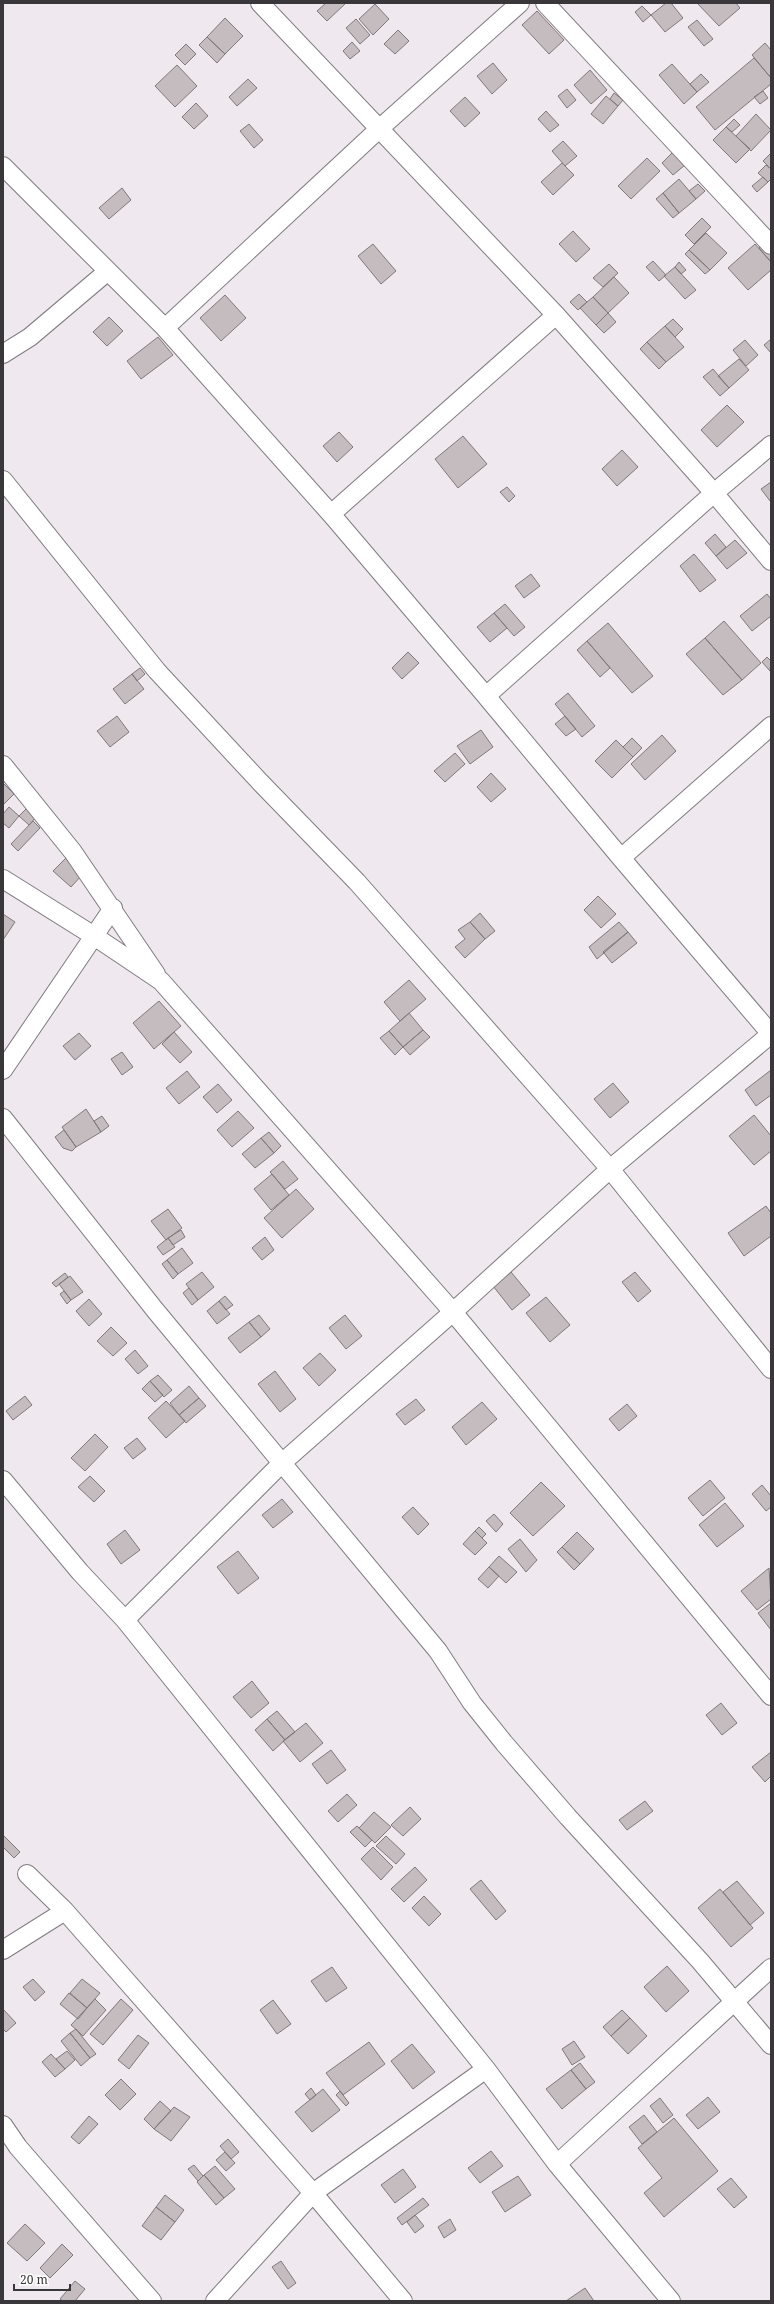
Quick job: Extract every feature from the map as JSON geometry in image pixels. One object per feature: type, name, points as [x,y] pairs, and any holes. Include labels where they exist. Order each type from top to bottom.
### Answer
[{"type":"street","points":[[260,3],[556,315],[714,493],[771,561]]},
{"type":"street","points":[[165,328],[379,129],[520,3]]},
{"type":"street","points":[[545,3],[771,245]]},
{"type":"street","points":[[3,166],[165,328],[331,514],[771,1034],[610,1169],[283,1462],[125,1620]]},
{"type":"street","points":[[3,354],[30,337],[108,271]]},
{"type":"street","points":[[331,514],[556,315]]},
{"type":"street","points":[[486,696],[714,493],[771,445]]},
{"type":"street","points":[[3,480],[157,671],[260,782],[357,882],[610,1169],[771,1369]]},
{"type":"street","points":[[621,858],[771,726]]},
{"type":"street","points":[[3,765],[73,852],[113,908],[161,981],[452,1312],[771,1696]]},
{"type":"street","points":[[3,879],[94,936],[161,981]]},
{"type":"street","points":[[3,1070],[113,908]]},
{"type":"street","points":[[3,1118],[155,1310],[438,1650],[472,1703],[504,1743],[735,2002],[771,2045]]},
{"type":"street","points":[[3,1480],[80,1572],[125,1620],[486,2069],[557,2164],[671,2301]]},
{"type":"street","points":[[27,1874],[66,1911],[313,2193],[403,2301]]},
{"type":"street","points":[[3,1950],[66,1911]]},
{"type":"street","points":[[557,2164],[771,1968]]},
{"type":"street","points":[[215,2301],[313,2193],[486,2069]]},
{"type":"street","points":[[3,2125],[18,2147],[152,2301]]},
{"type":"building","points":[[326,3],[346,3],[327,21],[317,11]]},
{"type":"building","points":[[666,3],[671,3],[683,18],[665,32],[651,15]]},
{"type":"building","points":[[697,3],[736,3],[740,8],[719,26]]},
{"type":"building","points":[[375,4],[389,19],[373,35],[359,19]]},
{"type":"building","points":[[642,6],[651,15],[643,22],[635,12]]},
{"type":"building","points":[[537,11],[564,40],[549,54],[522,25]]},
{"type":"building","points":[[225,18],[243,36],[225,54],[207,37]]},
{"type":"building","points":[[356,19],[370,35],[360,44],[346,28]]},
{"type":"building","points":[[697,20],[713,39],[704,46],[688,27]]},
{"type":"building","points":[[398,30],[409,41],[395,54],[384,44]]},
{"type":"building","points":[[207,37],[225,54],[217,63],[199,45]]},
{"type":"building","points":[[352,42],[360,51],[350,59],[343,51]]},
{"type":"building","points":[[765,43],[771,50],[771,78],[752,55]]},
{"type":"building","points":[[186,44],[196,54],[185,65],[175,55]]},
{"type":"building","points":[[754,58],[771,78],[771,84],[715,130],[696,107]]},
{"type":"building","points":[[493,63],[507,80],[492,94],[477,76]]},
{"type":"building","points":[[672,64],[697,92],[684,104],[659,75]]},
{"type":"building","points":[[177,65],[197,86],[175,107],[155,86]]},
{"type":"building","points":[[590,70],[607,90],[591,104],[574,85]]},
{"type":"building","points":[[701,74],[709,82],[697,92],[690,84]]},
{"type":"building","points":[[248,79],[257,88],[237,106],[229,97]]},
{"type":"building","points":[[567,89],[576,100],[567,108],[558,96]]},
{"type":"building","points":[[763,91],[768,98],[760,104],[754,97]]},
{"type":"building","points":[[614,93],[623,100],[618,106],[610,99]]},
{"type":"building","points":[[606,96],[618,106],[603,124],[591,114]]},
{"type":"building","points":[[465,97],[480,113],[465,127],[450,111]]},
{"type":"building","points":[[196,103],[208,116],[194,129],[182,117]]},
{"type":"building","points":[[546,111],[559,125],[550,132],[538,119]]},
{"type":"building","points":[[756,114],[771,130],[751,151],[736,136]]},
{"type":"building","points":[[734,119],[740,125],[732,132],[726,127]]},
{"type":"building","points":[[249,124],[263,140],[254,148],[240,131]]},
{"type":"building","points":[[726,127],[750,149],[736,163],[713,140]]},
{"type":"building","points":[[563,141],[577,156],[565,166],[552,151]]},
{"type":"building","points":[[673,152],[685,165],[673,175],[662,163]]},
{"type":"building","points":[[771,153],[771,169],[763,161]]},
{"type":"building","points":[[647,158],[660,171],[631,199],[618,186]]},
{"type":"building","points":[[562,163],[574,175],[553,195],[541,182]]},
{"type":"building","points":[[766,165],[771,169],[771,179],[768,182],[758,173]]},
{"type":"building","points":[[763,177],[768,182],[757,192],[752,186]]},
{"type":"building","points":[[679,179],[696,199],[679,213],[663,193]]},
{"type":"building","points":[[698,184],[705,191],[696,199],[689,191]]},
{"type":"building","points":[[122,188],[131,200],[109,219],[99,208]]},
{"type":"building","points":[[663,193],[679,213],[673,218],[656,199]]},
{"type":"building","points":[[702,218],[711,227],[694,244],[685,235]]},
{"type":"building","points":[[573,231],[590,249],[576,262],[559,244]]},
{"type":"building","points":[[706,233],[727,253],[710,270],[689,250]]},
{"type":"building","points":[[765,243],[771,249],[771,262],[759,248]]},
{"type":"building","points":[[373,244],[396,271],[381,284],[358,256]]},
{"type":"building","points":[[755,244],[771,262],[771,270],[748,290],[728,268]]},
{"type":"building","points":[[689,250],[710,270],[705,274],[685,254]]},
{"type":"building","points":[[653,261],[666,275],[659,281],[646,267]]},
{"type":"building","points":[[679,262],[686,270],[681,274],[675,267]]},
{"type":"building","points":[[609,264],[618,273],[603,287],[593,278]]},
{"type":"building","points":[[675,267],[696,290],[685,299],[664,276]]},
{"type":"building","points":[[614,277],[629,293],[608,313],[593,297]]},
{"type":"building","points":[[579,294],[587,302],[578,310],[570,302]]},
{"type":"building","points":[[225,295],[246,318],[221,341],[200,318]]},
{"type":"building","points":[[593,297],[608,313],[596,325],[580,308]]},
{"type":"building","points":[[608,313],[616,322],[604,333],[596,325]]},
{"type":"building","points":[[109,317],[123,331],[107,346],[93,332]]},
{"type":"building","points":[[673,319],[683,329],[675,337],[665,326]]},
{"type":"building","points":[[665,326],[684,347],[666,362],[647,342]]},
{"type":"building","points":[[158,337],[173,355],[141,379],[127,361]]},
{"type":"building","points":[[771,339],[771,353],[764,345]]},
{"type":"building","points":[[745,340],[758,355],[746,366],[733,350]]},
{"type":"building","points":[[647,342],[666,362],[659,369],[640,349]]},
{"type":"building","points":[[739,359],[749,370],[729,388],[718,376]]},
{"type":"building","points":[[713,369],[729,388],[720,396],[703,377]]},
{"type":"building","points":[[727,405],[744,422],[717,447],[701,430]]},
{"type":"building","points":[[339,432],[353,447],[337,462],[323,446]]},
{"type":"building","points":[[463,436],[487,464],[458,488],[435,459]]},
{"type":"building","points":[[622,450],[638,467],[617,486],[602,469]]},
{"type":"building","points":[[771,482],[771,500],[770,501],[761,489]]},
{"type":"building","points":[[507,487],[515,496],[509,502],[500,492]]},
{"type":"building","points":[[715,534],[726,547],[716,556],[705,543]]},
{"type":"building","points":[[735,540],[747,553],[727,569],[716,556]]},
{"type":"building","points":[[694,554],[716,580],[700,592],[680,566]]},
{"type":"building","points":[[531,574],[540,586],[524,598],[515,586]]},
{"type":"building","points":[[767,594],[771,599],[771,616],[752,631],[740,616]]},
{"type":"building","points":[[505,604],[525,627],[514,636],[494,613]]},
{"type":"building","points":[[494,613],[507,628],[490,642],[477,627]]},
{"type":"building","points":[[724,621],[761,663],[742,680],[705,638]]},
{"type":"building","points":[[608,623],[653,676],[632,693],[587,641]]},
{"type":"building","points":[[705,638],[742,680],[723,695],[686,654]]},
{"type":"building","points":[[587,641],[610,668],[600,677],[577,650]]},
{"type":"building","points":[[408,652],[419,663],[402,679],[392,668]]},
{"type":"building","points":[[767,657],[771,661],[770,671],[762,662]]},
{"type":"building","points":[[140,668],[145,674],[137,681],[132,674]]},
{"type":"building","points":[[132,674],[144,689],[125,704],[113,689]]},
{"type":"building","points":[[568,693],[595,726],[582,737],[555,704]]},
{"type":"building","points":[[117,716],[129,732],[110,747],[97,731]]},
{"type":"building","points":[[565,716],[576,729],[566,736],[555,724]]},
{"type":"building","points":[[481,730],[493,747],[470,764],[457,746]]},
{"type":"building","points":[[662,735],[676,751],[645,780],[631,764]]},
{"type":"building","points":[[632,738],[642,748],[633,757],[623,747]]},
{"type":"building","points":[[616,740],[633,757],[612,778],[595,761]]},
{"type":"building","points":[[455,753],[465,764],[445,782],[434,771]]},
{"type":"building","points":[[491,773],[506,789],[491,802],[477,787]]},
{"type":"building","points":[[4,784],[14,794],[3,805],[3,785]]},
{"type":"building","points":[[9,807],[19,816],[9,828],[3,823],[3,814]]},
{"type":"building","points":[[28,807],[37,816],[29,825],[19,816]]},
{"type":"building","points":[[33,821],[40,828],[18,851],[11,844]]},
{"type":"building","points":[[66,858],[83,874],[71,887],[53,871]]},
{"type":"building","points":[[598,896],[616,914],[601,928],[584,910]]},
{"type":"building","points":[[480,913],[495,931],[485,939],[470,922]]},
{"type":"building","points":[[3,914],[15,922],[3,940]]},
{"type":"building","points":[[470,922],[485,939],[465,958],[455,947],[465,939],[458,930]]},
{"type":"building","points":[[619,922],[628,932],[597,959],[589,947]]},
{"type":"building","points":[[628,932],[637,943],[612,963],[603,952]]},
{"type":"building","points":[[409,980],[426,999],[400,1021],[384,1002]]},
{"type":"building","points":[[159,1001],[181,1026],[154,1049],[133,1023]]},
{"type":"building","points":[[409,1013],[423,1030],[403,1047],[389,1031]]},
{"type":"building","points":[[423,1030],[430,1037],[410,1055],[403,1047]]},
{"type":"building","points":[[389,1031],[403,1047],[395,1055],[380,1038]]},
{"type":"building","points":[[174,1032],[192,1052],[180,1063],[162,1044]]},
{"type":"building","points":[[79,1033],[91,1046],[75,1060],[63,1046]]},
{"type":"building","points":[[122,1052],[133,1067],[122,1075],[111,1059]]},
{"type":"building","points":[[771,1070],[771,1095],[756,1106],[745,1090]]},
{"type":"building","points":[[187,1071],[200,1087],[179,1104],[166,1088]]},
{"type":"building","points":[[613,1083],[629,1102],[610,1118],[594,1099]]},
{"type":"building","points":[[218,1084],[232,1100],[217,1113],[203,1097]]},
{"type":"building","points":[[86,1109],[101,1132],[76,1147],[62,1127]]},
{"type":"building","points":[[238,1111],[254,1128],[232,1147],[217,1130]]},
{"type":"building","points":[[754,1115],[771,1136],[771,1151],[754,1165],[729,1136]]},
{"type":"building","points":[[102,1116],[109,1126],[101,1132],[94,1121]]},
{"type":"building","points":[[64,1130],[76,1147],[72,1151],[63,1148],[55,1137]]},
{"type":"building","points":[[269,1132],[281,1146],[274,1153],[261,1138]]},
{"type":"building","points":[[261,1138],[274,1153],[255,1168],[242,1154]]},
{"type":"building","points":[[283,1161],[298,1179],[285,1189],[270,1172]]},
{"type":"building","points":[[272,1174],[289,1195],[271,1210],[254,1189]]},
{"type":"building","points":[[296,1189],[314,1209],[282,1238],[264,1218]]},
{"type":"building","points":[[766,1206],[771,1213],[771,1236],[744,1256],[728,1233]]},
{"type":"building","points":[[168,1209],[182,1228],[166,1240],[151,1221]]},
{"type":"building","points":[[181,1230],[185,1237],[173,1245],[168,1238]]},
{"type":"building","points":[[265,1237],[274,1250],[262,1260],[252,1248]]},
{"type":"building","points":[[168,1238],[175,1247],[163,1255],[157,1247]]},
{"type":"building","points":[[182,1248],[193,1263],[178,1274],[167,1260]]},
{"type":"building","points":[[167,1260],[178,1274],[173,1279],[162,1264]]},
{"type":"building","points":[[202,1272],[214,1287],[198,1300],[186,1284]]},
{"type":"building","points":[[511,1272],[530,1295],[512,1310],[493,1286]]},
{"type":"building","points":[[635,1272],[651,1291],[638,1302],[622,1282]]},
{"type":"building","points":[[65,1273],[68,1277],[56,1287],[52,1283]]},
{"type":"building","points":[[70,1276],[83,1292],[71,1300],[59,1284]]},
{"type":"building","points":[[189,1288],[198,1300],[192,1305],[183,1293]]},
{"type":"building","points":[[64,1291],[71,1300],[67,1304],[60,1294]]},
{"type":"building","points":[[225,1296],[233,1305],[226,1310],[219,1301]]},
{"type":"building","points":[[546,1297],[570,1325],[550,1342],[526,1313]]},
{"type":"building","points":[[89,1299],[102,1314],[89,1326],[76,1311]]},
{"type":"building","points":[[219,1301],[230,1314],[217,1324],[207,1311]]},
{"type":"building","points":[[259,1315],[270,1329],[261,1337],[249,1322]]},
{"type":"building","points":[[345,1315],[362,1336],[346,1349],[329,1328]]},
{"type":"building","points":[[249,1322],[261,1337],[240,1353],[228,1338]]},
{"type":"building","points":[[111,1327],[127,1343],[113,1356],[97,1341]]},
{"type":"building","points":[[135,1350],[148,1366],[138,1374],[125,1359]]},
{"type":"building","points":[[320,1353],[336,1370],[319,1386],[303,1368]]},
{"type":"building","points":[[275,1371],[296,1399],[280,1412],[258,1384]]},
{"type":"building","points":[[158,1375],[172,1390],[164,1397],[150,1381]]},
{"type":"building","points":[[150,1381],[163,1395],[155,1402],[142,1389]]},
{"type":"building","points":[[189,1386],[199,1398],[179,1415],[170,1403]]},
{"type":"building","points":[[25,1396],[32,1405],[13,1420],[6,1411]]},
{"type":"building","points":[[199,1398],[206,1406],[186,1423],[179,1415]]},
{"type":"building","points":[[416,1399],[425,1410],[405,1425],[396,1414]]},
{"type":"building","points":[[166,1401],[185,1421],[166,1438],[148,1418]]},
{"type":"building","points":[[482,1402],[497,1419],[466,1445],[452,1427]]},
{"type":"building","points":[[627,1404],[637,1416],[619,1431],[609,1419]]},
{"type":"building","points":[[95,1434],[108,1447],[85,1471],[71,1458]]},
{"type":"building","points":[[137,1438],[146,1449],[133,1459],[124,1448]]},
{"type":"building","points":[[90,1476],[105,1491],[94,1502],[78,1487]]},
{"type":"building","points":[[710,1480],[725,1498],[703,1516],[688,1498]]},
{"type":"building","points":[[541,1482],[565,1506],[533,1536],[510,1513]]},
{"type":"building","points":[[762,1485],[771,1496],[771,1507],[766,1511],[752,1494]]},
{"type":"building","points":[[282,1499],[293,1512],[273,1528],[262,1515]]},
{"type":"building","points":[[725,1503],[744,1526],[717,1547],[699,1525]]},
{"type":"building","points":[[413,1507],[429,1524],[418,1535],[402,1517]]},
{"type":"building","points":[[494,1514],[503,1524],[496,1532],[486,1521]]},
{"type":"building","points":[[479,1527],[486,1534],[482,1538],[475,1531]]},
{"type":"building","points":[[125,1530],[140,1550],[121,1564],[107,1544]]},
{"type":"building","points":[[475,1531],[487,1543],[475,1555],[463,1544]]},
{"type":"building","points":[[577,1532],[594,1549],[580,1564],[562,1547]]},
{"type":"building","points":[[520,1539],[537,1560],[526,1572],[508,1549]]},
{"type":"building","points":[[562,1547],[580,1564],[574,1570],[557,1552]]},
{"type":"building","points":[[238,1551],[259,1578],[238,1594],[217,1567]]},
{"type":"building","points":[[499,1556],[517,1572],[506,1583],[489,1567]]},
{"type":"building","points":[[489,1567],[499,1576],[488,1588],[478,1579]]},
{"type":"building","points":[[769,1568],[771,1599],[757,1610],[741,1591]]},
{"type":"building","points":[[771,1603],[771,1630],[758,1613]]},
{"type":"building","points":[[252,1681],[269,1703],[251,1718],[233,1697]]},
{"type":"building","points":[[721,1703],[737,1723],[722,1735],[706,1715]]},
{"type":"building","points":[[277,1711],[295,1732],[285,1740],[267,1719]]},
{"type":"building","points":[[267,1719],[285,1740],[273,1751],[255,1730]]},
{"type":"building","points":[[306,1723],[323,1743],[300,1762],[283,1741]]},
{"type":"building","points":[[331,1750],[346,1770],[327,1784],[312,1764]]},
{"type":"building","points":[[771,1752],[771,1776],[765,1782],[752,1767]]},
{"type":"building","points":[[347,1794],[357,1805],[338,1822],[328,1811]]},
{"type":"building","points":[[645,1801],[653,1811],[627,1830],[619,1820]]},
{"type":"building","points":[[410,1807],[421,1819],[403,1836],[391,1825]]},
{"type":"building","points":[[374,1812],[391,1827],[375,1843],[359,1828]]},
{"type":"building","points":[[357,1826],[372,1840],[365,1847],[350,1832]]},
{"type":"building","points":[[3,1835],[20,1852],[14,1858],[3,1847]]},
{"type":"building","points":[[386,1836],[405,1854],[396,1864],[376,1846]]},
{"type":"building","points":[[373,1847],[393,1867],[381,1880],[361,1859]]},
{"type":"building","points":[[415,1867],[427,1880],[404,1902],[391,1889]]},
{"type":"building","points":[[481,1880],[506,1911],[496,1920],[470,1889]]},
{"type":"building","points":[[737,1881],[764,1913],[750,1925],[723,1892]]},
{"type":"building","points":[[720,1889],[753,1928],[731,1947],[698,1908]]},
{"type":"building","points":[[424,1896],[441,1914],[429,1926],[412,1908]]},
{"type":"building","points":[[667,1966],[689,1991],[666,2012],[644,1987]]},
{"type":"building","points":[[332,1967],[347,1988],[326,2002],[311,1981]]},
{"type":"building","points":[[33,1979],[45,1992],[35,2001],[23,1987]]},
{"type":"building","points":[[82,1979],[100,1993],[87,2008],[70,1993]]},
{"type":"building","points":[[69,1993],[87,2008],[78,2019],[60,2004]]},
{"type":"building","points":[[95,1999],[106,2010],[83,2036],[71,2025]]},
{"type":"building","points":[[121,1999],[133,2010],[103,2045],[90,2034]]},
{"type":"building","points":[[273,2000],[291,2024],[277,2034],[260,2010]]},
{"type":"building","points":[[3,2009],[16,2023],[6,2032],[3,2029]]},
{"type":"building","points":[[622,2010],[630,2018],[611,2036],[603,2027]]},
{"type":"building","points":[[630,2018],[647,2036],[628,2054],[611,2036]]},
{"type":"building","points":[[76,2029],[96,2054],[90,2058],[70,2033]]},
{"type":"building","points":[[70,2033],[90,2058],[81,2066],[61,2041]]},
{"type":"building","points":[[138,2035],[149,2043],[129,2069],[118,2060]]},
{"type":"building","points":[[574,2041],[585,2057],[572,2065],[562,2049]]},
{"type":"building","points":[[369,2042],[385,2064],[343,2095],[326,2073]]},
{"type":"building","points":[[412,2044],[435,2072],[413,2089],[391,2061]]},
{"type":"building","points":[[67,2051],[75,2060],[65,2069],[56,2059]]},
{"type":"building","points":[[51,2054],[65,2069],[55,2077],[42,2062]]},
{"type":"building","points":[[580,2063],[595,2082],[586,2089],[571,2070]]},
{"type":"building","points":[[571,2070],[586,2089],[562,2109],[546,2089]]},
{"type":"building","points":[[121,2079],[136,2094],[120,2110],[105,2095]]},
{"type":"building","points":[[311,2088],[316,2095],[310,2100],[305,2094]]},
{"type":"building","points":[[323,2089],[340,2110],[312,2132],[295,2112]]},
{"type":"building","points":[[340,2091],[349,2103],[346,2106],[336,2095]]},
{"type":"building","points":[[708,2097],[720,2112],[698,2129],[686,2115]]},
{"type":"building","points":[[660,2098],[673,2115],[663,2123],[650,2106]]},
{"type":"building","points":[[160,2101],[171,2111],[154,2129],[144,2119]]},
{"type":"building","points":[[174,2107],[190,2117],[171,2141],[154,2129]]},
{"type":"building","points":[[644,2115],[657,2132],[642,2144],[629,2127]]},
{"type":"building","points":[[89,2116],[98,2124],[79,2144],[71,2137]]},
{"type":"building","points":[[674,2118],[718,2171],[664,2217],[644,2193],[662,2178],[638,2148]]},
{"type":"building","points":[[228,2139],[239,2152],[231,2159],[220,2146]]},
{"type":"building","points":[[491,2151],[503,2166],[480,2183],[468,2168]]},
{"type":"building","points":[[225,2152],[235,2163],[226,2171],[216,2160]]},
{"type":"building","points":[[194,2165],[203,2176],[198,2181],[188,2169]]},
{"type":"building","points":[[215,2166],[235,2189],[224,2198],[204,2175]]},
{"type":"building","points":[[403,2169],[416,2187],[395,2203],[381,2185]]},
{"type":"building","points":[[204,2175],[224,2198],[216,2205],[197,2182]]},
{"type":"building","points":[[518,2176],[531,2195],[505,2212],[492,2192]]},
{"type":"building","points":[[731,2178],[747,2197],[734,2208],[717,2189]]},
{"type":"building","points":[[165,2195],[184,2210],[175,2222],[156,2207]]},
{"type":"building","points":[[423,2198],[429,2205],[402,2225],[397,2218]]},
{"type":"building","points":[[156,2207],[175,2222],[161,2240],[142,2226]]},
{"type":"building","points":[[415,2215],[424,2226],[415,2233],[407,2222]]},
{"type":"building","points":[[450,2219],[456,2230],[444,2238],[438,2227]]},
{"type":"building","points":[[25,2224],[45,2243],[27,2261],[7,2243]]},
{"type":"building","points":[[62,2244],[73,2255],[50,2278],[40,2268]]},
{"type":"building","points":[[281,2261],[296,2283],[288,2289],[272,2267]]},
{"type":"building","points":[[75,2281],[85,2289],[75,2301],[63,2301],[60,2299]]},
{"type":"building","points":[[585,2288],[594,2301],[566,2301]]}]
